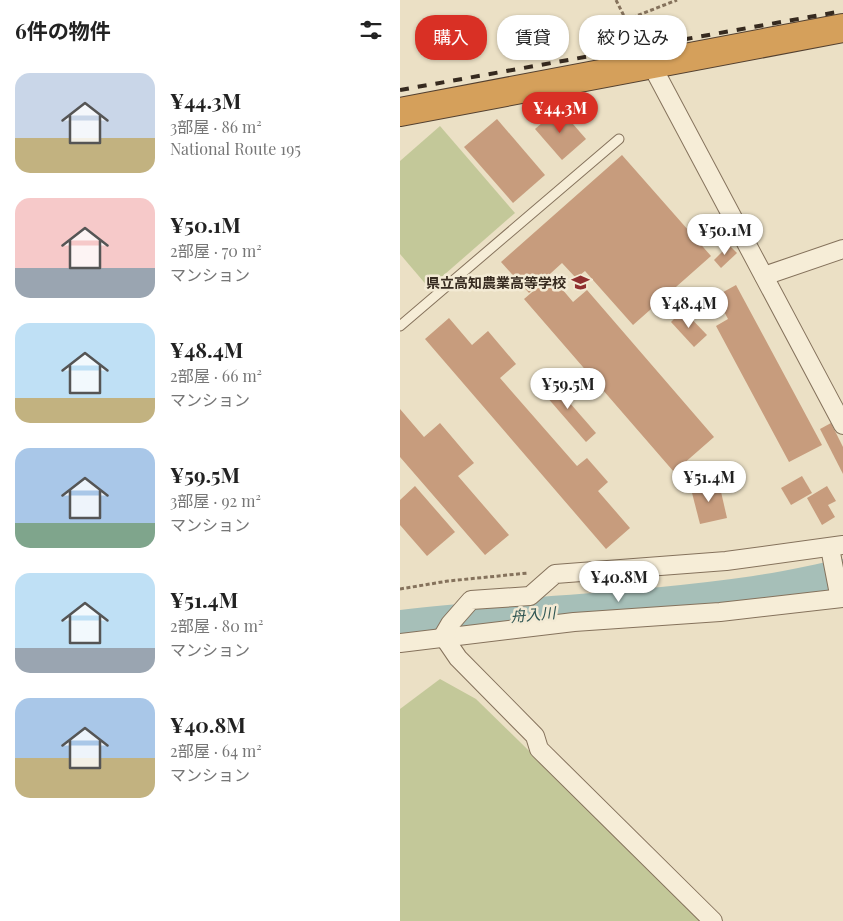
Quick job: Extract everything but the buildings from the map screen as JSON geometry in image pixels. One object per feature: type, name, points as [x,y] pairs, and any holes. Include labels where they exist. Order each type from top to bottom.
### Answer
[{"type":"highway","points":[[400,112],[843,28]]},
{"type":"street","points":[[651,64],[843,425]]},
{"type":"street","points":[[764,276],[843,249]]},
{"type":"street","points":[[400,643],[446,630],[720,612],[842,594],[835,551],[555,574],[530,596],[471,600],[446,630]]},
{"type":"street","points":[[446,630],[458,658],[535,736],[539,749],[713,921]]},
{"type":"lane","points":[[400,326],[620,139]]},
{"type":"path","points":[[616,0],[624,15]]},
{"type":"path","points":[[639,15],[677,0]]},
{"type":"path","points":[[650,60],[651,64]]},
{"type":"path","points":[[400,589],[448,581],[526,573],[555,574]]},
{"type":"green space","points":[[440,126],[515,213],[429,288],[400,254],[400,161]]},
{"type":"green space","points":[[440,679],[476,699],[703,921],[400,921],[400,709]]},
{"type":"waterway","name":"舟入川","points":[[400,627],[710,599],[776,590],[843,576]]},
{"type":"railway","points":[[400,90],[843,11]]},
{"type":"place","name":"県立高知農業高等学校","points":[[580,283]]}]
